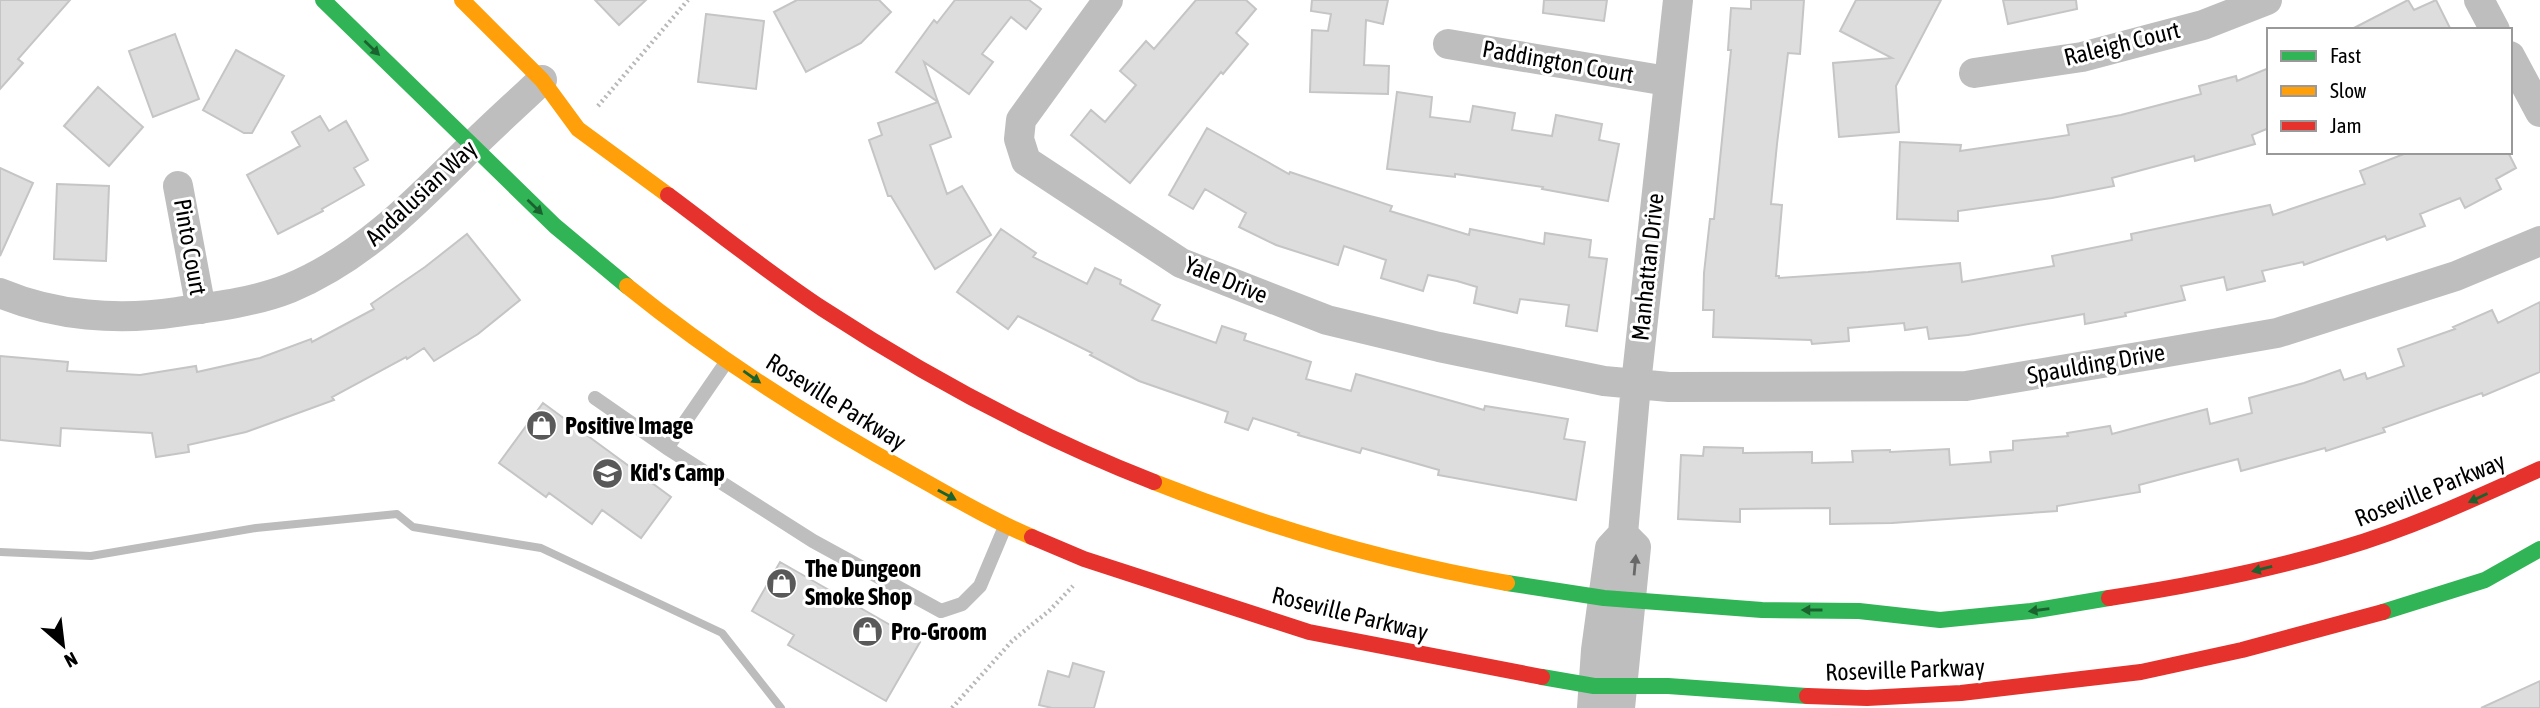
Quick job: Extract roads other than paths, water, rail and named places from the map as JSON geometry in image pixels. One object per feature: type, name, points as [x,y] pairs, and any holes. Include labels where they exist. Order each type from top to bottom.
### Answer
[{"type":"main road","name":"Roseville Parkway","points":[[323,0],[555,226],[652,305],[728,360],[863,448],[1005,526],[1084,559],[1310,632],[1607,697],[1668,686],[1770,695],[1867,698],[1961,693],[2141,672],[2242,650],[2353,622],[2485,580],[2540,549]]},
{"type":"main road","name":"Roseville Parkway","points":[[462,0],[542,80],[578,129],[822,308],[914,364],[1049,437],[1198,499],[1348,547],[1464,574],[1617,599],[1762,610],[1858,611],[1940,620],[2031,611],[2211,582],[2344,548],[2464,505],[2540,469]]},
{"type":"main road","points":[[2485,580],[2540,565]]},
{"type":"street","name":"Yale Drive","points":[[1108,0],[1021,120],[1019,139],[1026,161],[1181,263],[1327,320],[1439,348],[1604,381],[1636,384]]},
{"type":"street","name":"Manhattan Drive","points":[[1607,697],[1617,599],[1636,547],[1623,534],[1667,81],[1678,0]]},
{"type":"street","name":"Raleigh Court","points":[[1974,73],[2082,57],[2203,24],[2267,0]]},
{"type":"street","points":[[2479,0],[2494,28]]},
{"type":"street","name":"Paddington Court","points":[[1448,44],[1667,81]]},
{"type":"street","points":[[2512,60],[2540,111]]},
{"type":"street","name":"Andalusian Way","points":[[0,293],[22,302],[85,316],[151,316],[238,302],[289,288],[348,258],[388,228],[542,80]]},
{"type":"street","name":"Pinto Court","points":[[178,186],[201,309]]},
{"type":"street","name":"Spaulding Drive","points":[[1636,384],[1669,387],[1966,386],[2277,333],[2456,276],[2540,241]]},
{"type":"lane","points":[[667,448],[728,360]]},
{"type":"lane","points":[[595,398],[667,448],[813,541],[941,611],[962,604],[980,586],[1005,526]]},
{"type":"waterway","points":[[0,552],[91,556],[256,528],[397,514],[413,527],[541,548],[722,633],[781,708]]},
{"type":"place","name":"Positive Image","points":[[542,426]]},
{"type":"place","name":"Kid's Camp","points":[[607,473]]},
{"type":"place","name":"The Dungeon Smoke Shop","points":[[782,583]]},
{"type":"place","name":"Pro-Groom","points":[[868,632]]}]
